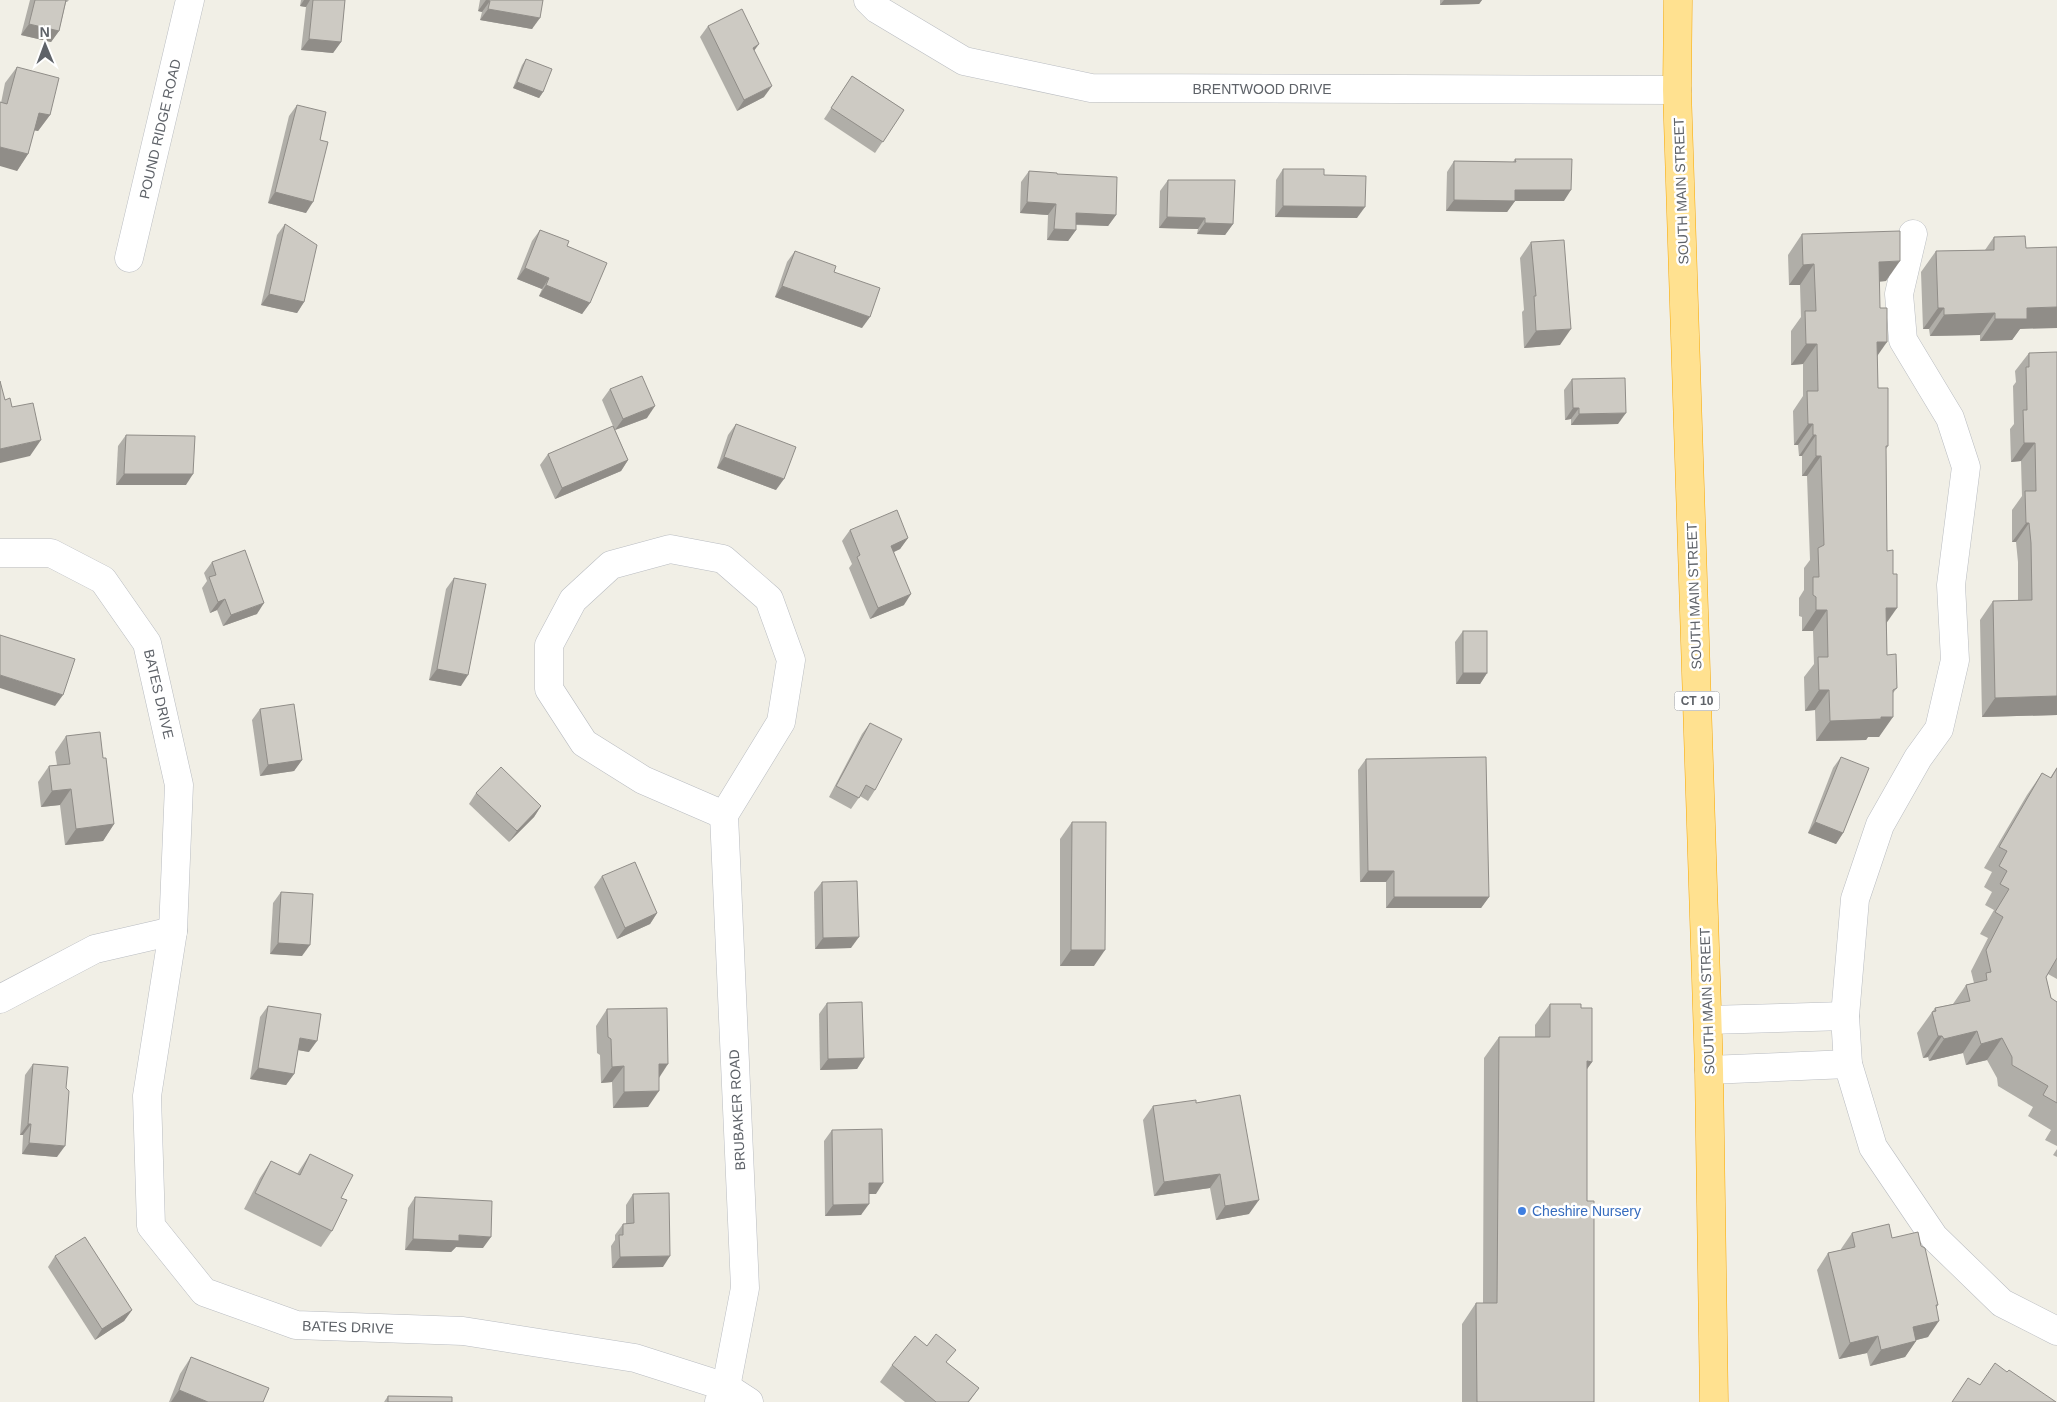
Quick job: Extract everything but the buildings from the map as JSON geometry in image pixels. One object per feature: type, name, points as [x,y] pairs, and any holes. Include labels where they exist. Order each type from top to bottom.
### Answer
[{"type":"highway","name":"SOUTH MAIN STREET","points":[[1678,0],[1677,90],[1708,1020],[1714,1402]]},
{"type":"street","name":"POUND RIDGE ROAD","points":[[129,258],[190,0]]},
{"type":"street","name":"BRENTWOOD DRIVE","points":[[868,0],[878,9],[964,61],[1091,88],[1677,90]]},
{"type":"street","points":[[1912,234],[1899,294],[1902,340],[1950,418],[1966,467],[1951,585],[1955,660],[1939,729],[1918,758],[1880,825],[1855,899],[1845,1016],[1848,1064],[1873,1147],[1934,1237],[2002,1303],[2057,1331]]},
{"type":"street","points":[[670,549],[723,560],[769,599],[791,660],[781,722],[724,816],[643,780],[584,743],[549,689],[549,645],[573,600],[612,565],[670,549]]},
{"type":"street","name":"BATES DRIVE","points":[[0,553],[51,553],[103,580],[147,642],[179,785],[173,931],[147,1096],[151,1226],[204,1292],[296,1325],[462,1331],[635,1358],[723,1394],[749,1402]]},
{"type":"street","name":"BRUBAKER ROAD","points":[[723,1394],[745,1288],[724,816]]},
{"type":"street","points":[[0,998],[95,948],[173,931]]},
{"type":"street","points":[[1708,1020],[1845,1016]]},
{"type":"street","points":[[1709,1070],[1848,1064]]},
{"type":"place","name":"Cheshire Nursery","points":[[1522,1211]]}]
